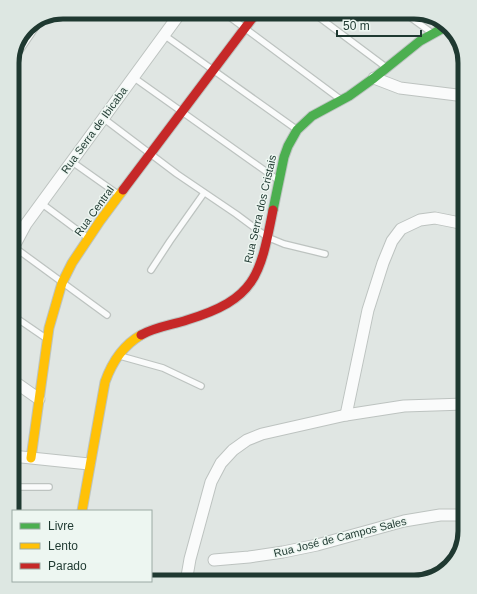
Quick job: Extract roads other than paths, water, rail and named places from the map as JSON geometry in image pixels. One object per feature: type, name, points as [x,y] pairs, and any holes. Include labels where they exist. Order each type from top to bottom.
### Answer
[{"type":"street","name":"Rua Serra de Ibicaba","points":[[19,237],[26,224],[71,161],[176,19]]},
{"type":"street","name":"Rua Central","points":[[31,458],[47,339],[62,283],[72,264],[120,195],[252,19]]},
{"type":"street","name":"Rua Serra dos Cristais","points":[[82,510],[103,390],[111,367],[118,355],[136,338],[151,330],[204,316],[223,306],[246,289],[254,280],[261,262],[278,181],[288,146],[297,130],[312,116],[341,100],[374,78],[420,41],[442,29]]},
{"type":"street","points":[[374,78],[400,88],[458,95]]},
{"type":"street","points":[[346,415],[368,310],[383,263],[392,241],[402,229],[420,220],[435,218],[458,223]]},
{"type":"street","points":[[19,385],[39,399]]},
{"type":"street","points":[[187,575],[190,558],[211,482],[222,463],[233,450],[247,440],[262,434],[346,415],[404,406],[458,404]]},
{"type":"street","points":[[19,457],[89,464]]},
{"type":"street","name":"Rua José de Campos Sales","points":[[214,560],[283,552],[317,545],[404,521],[440,515],[458,515]]},
{"type":"lane","points":[[233,19],[341,100]]},
{"type":"lane","points":[[321,19],[387,68]]},
{"type":"lane","points":[[413,19],[433,34]]},
{"type":"lane","points":[[164,35],[297,130]]},
{"type":"lane","points":[[133,77],[278,181]]},
{"type":"lane","points":[[103,118],[204,193],[267,237],[284,244],[325,254]]},
{"type":"lane","points":[[71,161],[120,195]]},
{"type":"lane","points":[[152,270],[170,241],[204,193]]},
{"type":"lane","points":[[41,203],[89,239]]},
{"type":"lane","points":[[19,253],[107,315]]},
{"type":"lane","points":[[19,320],[47,339]]},
{"type":"lane","points":[[118,355],[163,368],[201,386]]},
{"type":"lane","points":[[19,487],[49,487]]}]
